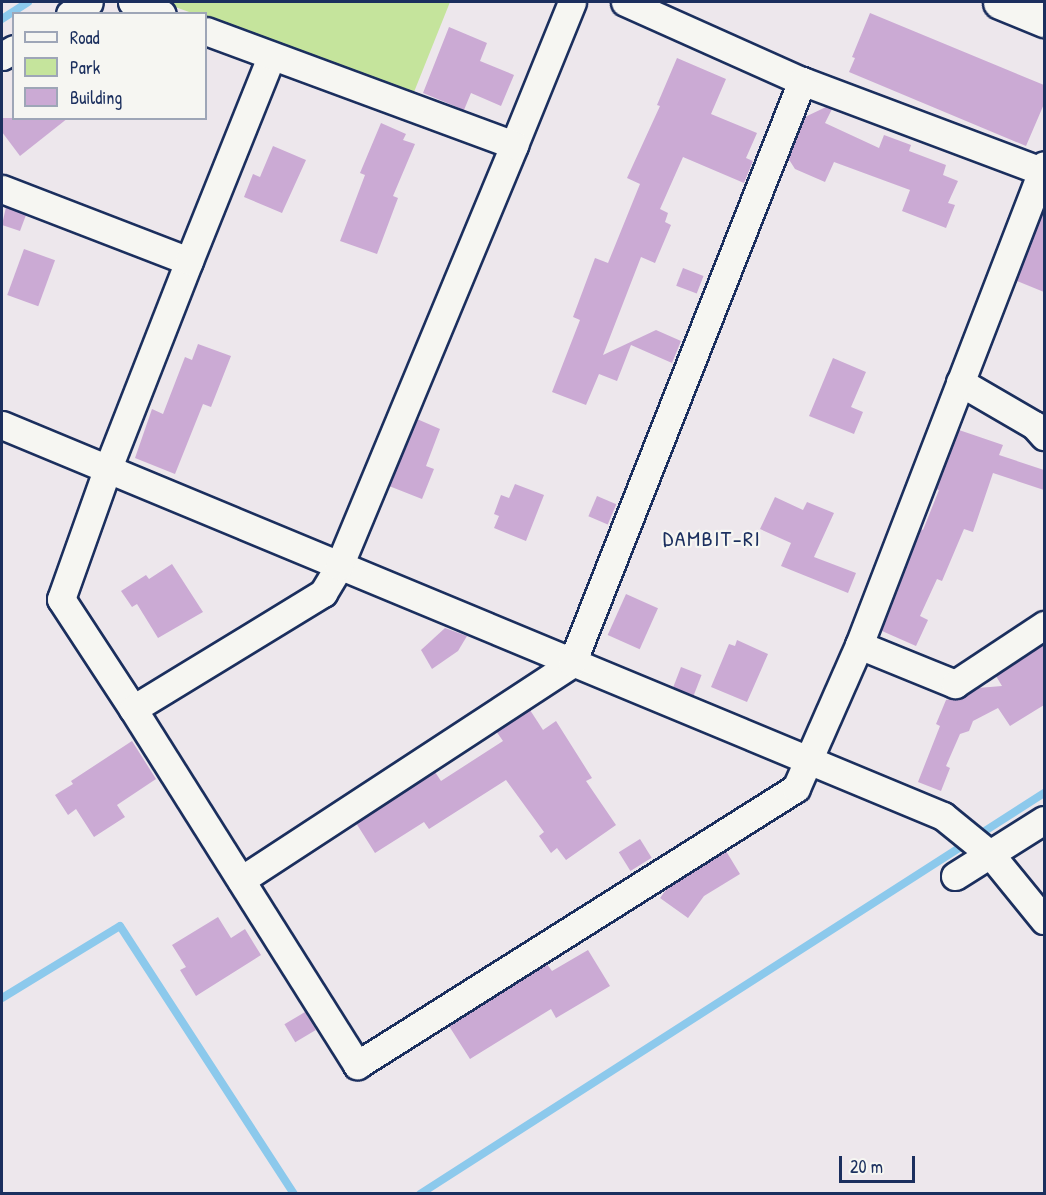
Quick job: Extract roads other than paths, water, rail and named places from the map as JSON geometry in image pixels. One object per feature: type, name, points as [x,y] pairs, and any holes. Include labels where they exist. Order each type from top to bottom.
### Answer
[{"type":"street","points":[[73,12],[89,2]]},
{"type":"street","points":[[132,2],[157,12]]},
{"type":"street","points":[[133,709],[323,593],[339,566],[572,2]]},
{"type":"street","points":[[271,57],[107,470],[61,599],[357,1065],[796,788],[860,645],[1044,169],[801,81],[625,2]]},
{"type":"street","points":[[1000,2],[1044,20]]},
{"type":"street","points":[[207,31],[514,145]]},
{"type":"street","points":[[241,880],[572,663],[801,81]]},
{"type":"street","points":[[2,189],[189,261]]},
{"type":"street","points":[[960,382],[1034,425],[1044,436]]},
{"type":"street","points":[[2,425],[943,816],[990,855],[1044,920]]},
{"type":"street","points":[[860,645],[955,684],[1044,625]]},
{"type":"street","points":[[955,876],[1044,820]]},
{"type":"waterway","points":[[13,12],[28,2]]},
{"type":"waterway","points":[[2,19],[12,12]]},
{"type":"waterway","points":[[977,836],[1044,793]]},
{"type":"waterway","points":[[420,1194],[967,843]]},
{"type":"waterway","points":[[2,998],[120,926],[294,1194]]},
{"type":"district","name":"DAMBIT-RI","points":[[712,539]]}]
